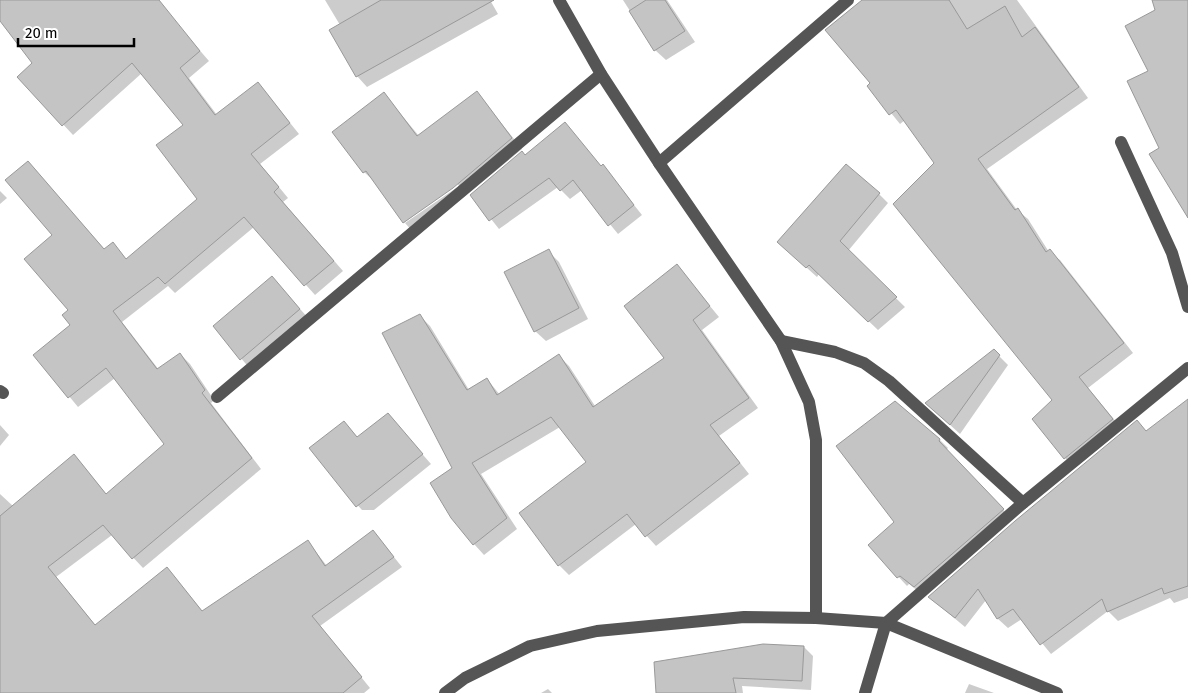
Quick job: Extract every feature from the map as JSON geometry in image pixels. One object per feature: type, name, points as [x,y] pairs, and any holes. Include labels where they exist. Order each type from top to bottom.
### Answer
[{"type":"street","points":[[560,0],[602,74],[659,163],[781,341],[809,402],[816,440],[816,618]]},
{"type":"street","points":[[659,163],[848,0]]},
{"type":"street","points":[[217,397],[602,74]]},
{"type":"street","points":[[1121,142],[1172,253],[1188,307]]},
{"type":"street","points":[[781,341],[835,352],[864,363],[889,381],[1023,503]]},
{"type":"street","points":[[865,693],[886,623],[1023,503],[1188,368]]},
{"type":"street","points":[[445,693],[465,678],[530,646],[597,631],[744,617],[816,618],[886,623],[1057,693]]},
{"type":"building","points":[[0,0],[159,0],[200,51],[180,68],[215,115],[258,82],[290,123],[251,154],[279,187],[274,192],[334,261],[304,286],[244,217],[165,284],[158,277],[113,311],[157,369],[180,353],[205,390],[202,393],[252,458],[132,559],[103,525],[48,567],[95,625],[167,567],[202,611],[308,540],[325,566],[373,530],[394,557],[312,616],[362,677],[343,693],[0,693],[0,516],[74,454],[106,494],[164,444],[106,368],[68,398],[33,355],[70,325],[62,315],[68,310],[24,259],[52,235],[5,180],[28,161],[104,249],[113,242],[126,259],[197,199],[156,145],[183,125],[132,63],[62,126],[17,77],[32,63],[0,21]]},
{"type":"building","points":[[381,0],[494,0],[356,77],[329,30]]},
{"type":"building","points":[[646,0],[665,0],[685,31],[654,51],[629,11]]},
{"type":"building","points":[[862,0],[949,0],[967,29],[1005,6],[1022,37],[1035,27],[1079,87],[978,159],[1015,210],[1018,208],[1046,252],[1050,249],[1124,343],[1079,377],[1113,419],[1064,459],[1032,419],[1052,400],[893,204],[934,163],[896,110],[889,115],[867,86],[870,83],[825,30]]},
{"type":"building","points":[[1152,0],[1188,0],[1188,218],[1149,154],[1159,148],[1127,81],[1148,71],[1125,26],[1155,10]]},
{"type":"building","points":[[477,91],[512,138],[453,188],[403,223],[366,171],[363,173],[332,132],[384,92],[417,136]]},
{"type":"building","points":[[565,122],[601,166],[603,164],[634,205],[608,226],[573,180],[560,191],[549,178],[489,221],[470,195],[522,151],[525,155]]},
{"type":"building","points":[[846,164],[880,193],[840,241],[897,297],[868,322],[809,265],[806,268],[777,242]]},
{"type":"building","points":[[549,249],[579,308],[534,332],[504,272]]},
{"type":"building","points":[[677,264],[710,306],[693,320],[749,398],[710,425],[740,463],[645,537],[627,514],[558,566],[519,513],[586,462],[551,417],[472,463],[507,518],[473,545],[451,518],[430,483],[452,468],[382,333],[420,314],[467,390],[487,378],[497,395],[559,354],[593,407],[664,358],[624,306]]},
{"type":"building","points":[[272,276],[300,309],[240,360],[213,326]]},
{"type":"building","points":[[994,349],[1000,355],[950,425],[925,403]]},
{"type":"building","points":[[1188,399],[1188,586],[1164,594],[1162,588],[1107,612],[1102,599],[1040,645],[1013,609],[997,619],[978,589],[955,618],[928,597],[1015,521],[1137,420],[1146,431]]},
{"type":"building","points":[[895,401],[940,439],[939,441],[1004,509],[914,587],[900,576],[897,578],[868,545],[894,522],[836,446]]},
{"type":"building","points":[[388,413],[423,454],[356,507],[309,448],[344,421],[357,437]]},
{"type":"building","points":[[763,644],[804,646],[802,681],[733,678],[736,693],[656,693],[654,662]]}]
